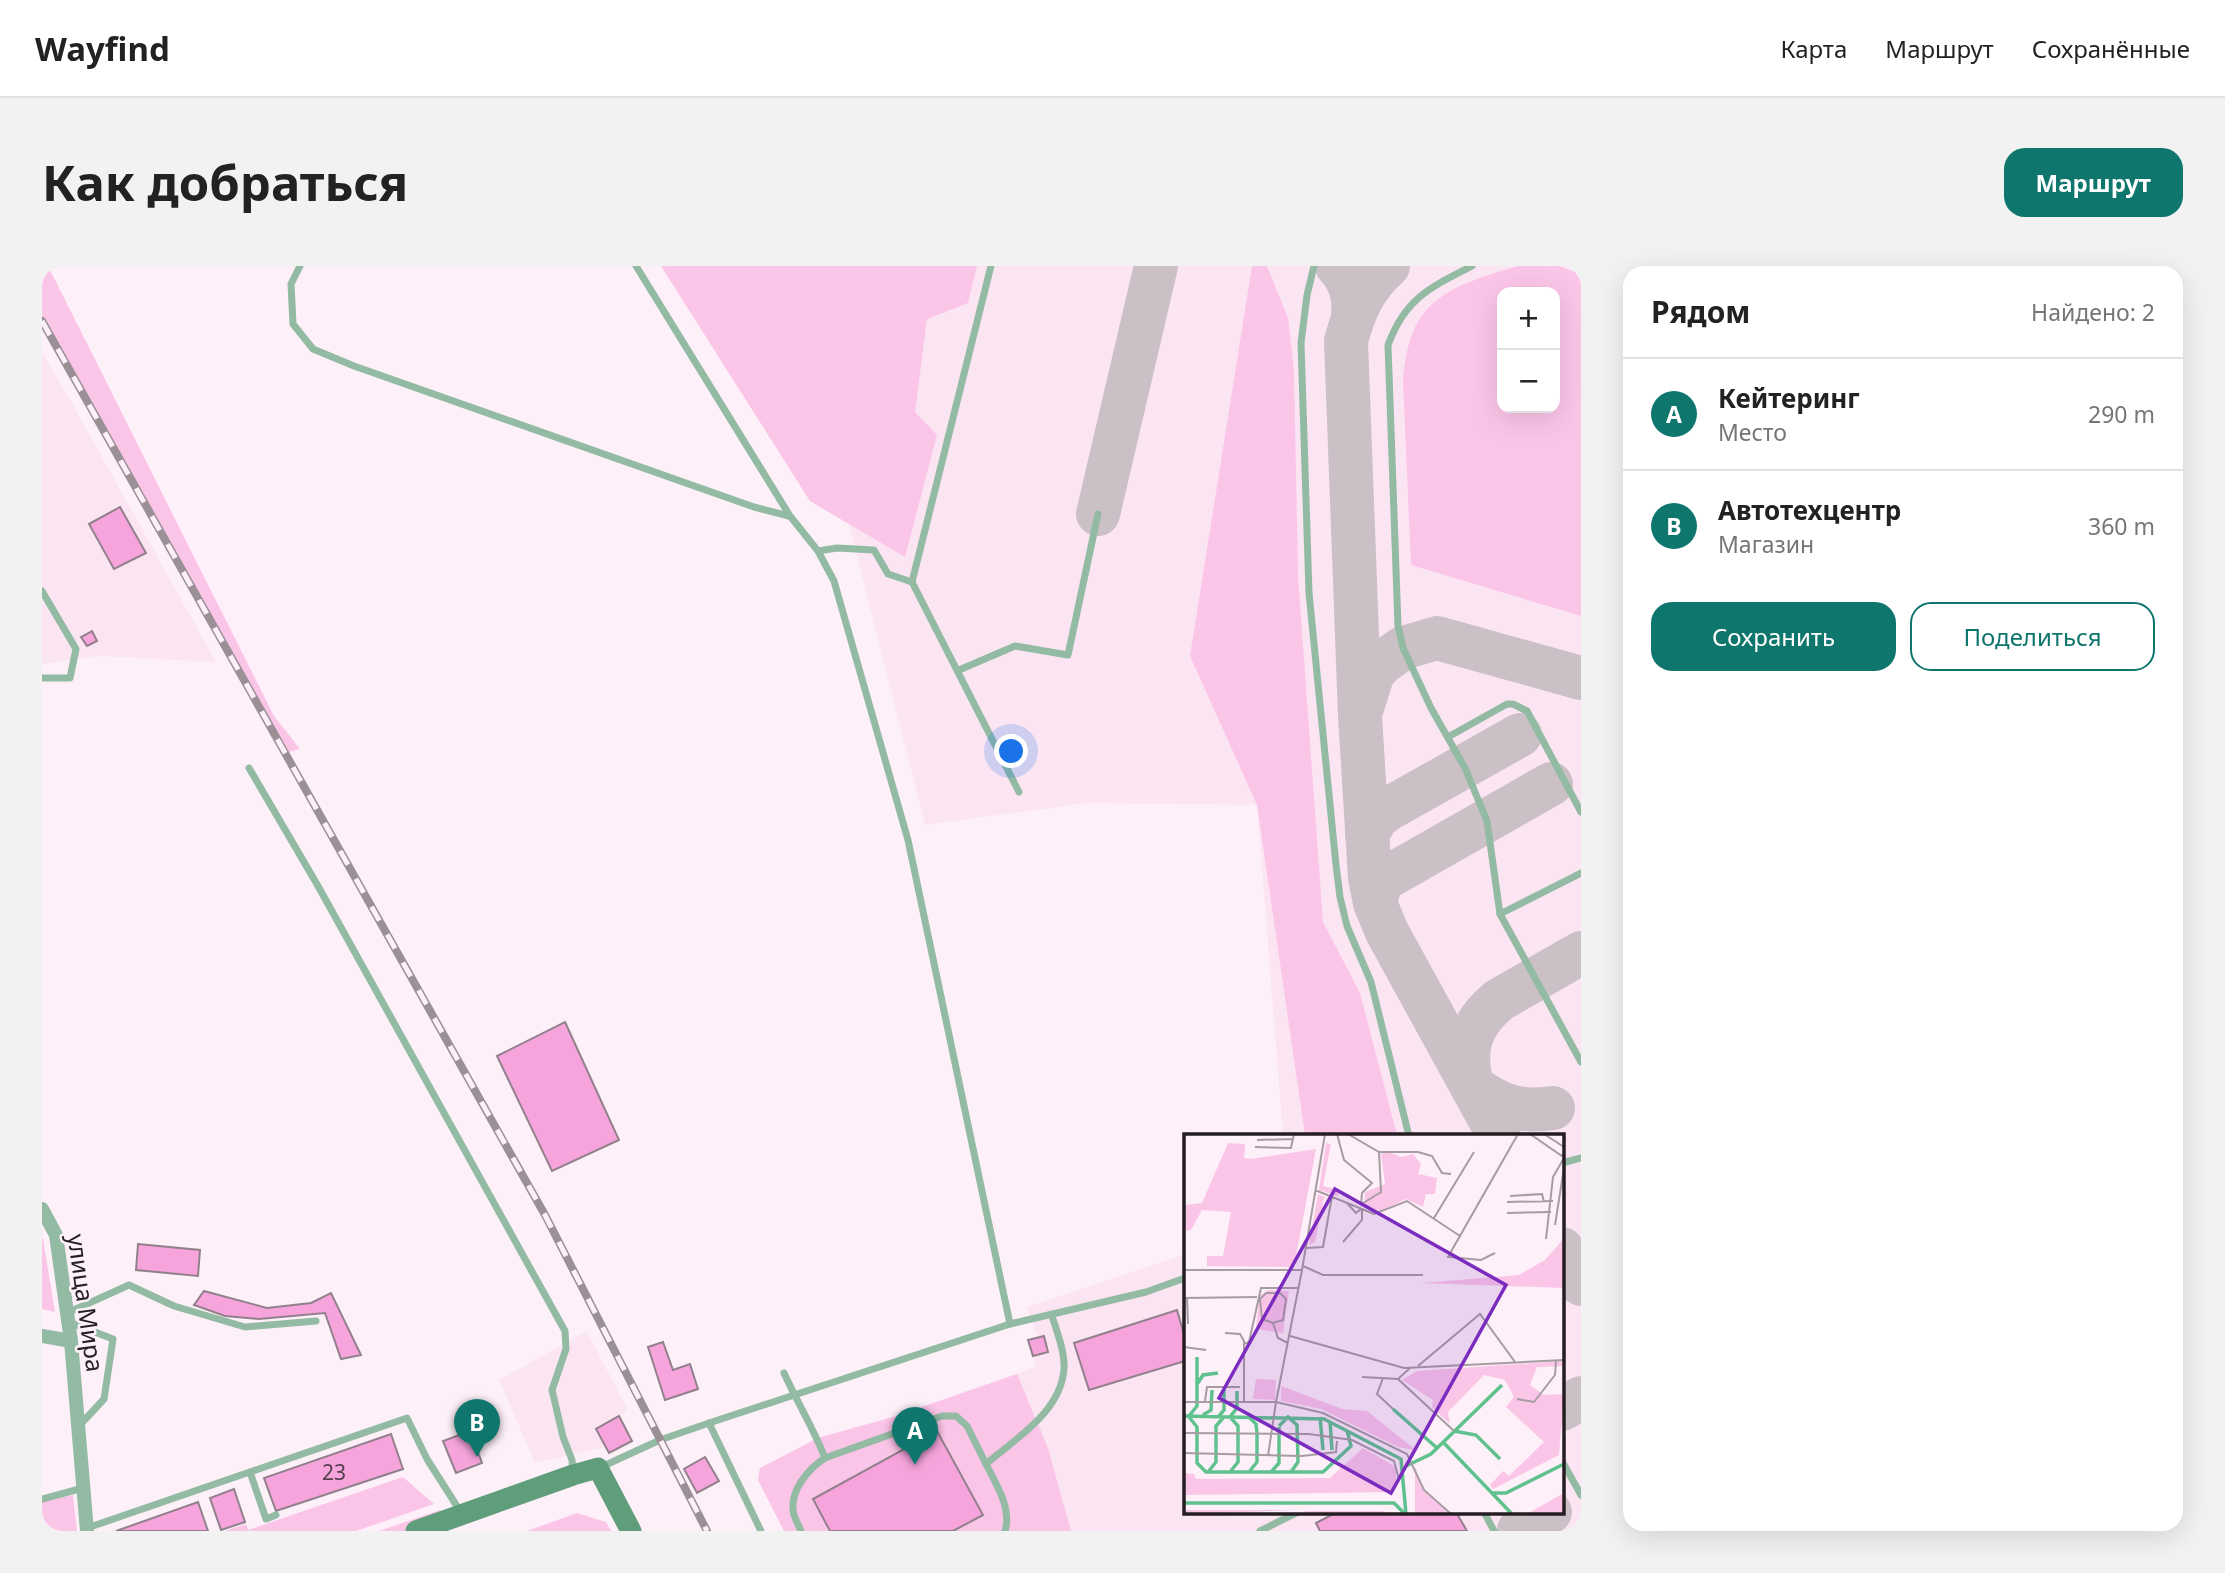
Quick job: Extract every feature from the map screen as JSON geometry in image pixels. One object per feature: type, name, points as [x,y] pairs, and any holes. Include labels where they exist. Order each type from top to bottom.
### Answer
[{"type":"main road","points":[[416,1531],[598,1468],[631,1531]]},
{"type":"street","name":"улица Мира","points":[[42,1209],[56,1235],[68,1317],[87,1530]]},
{"type":"street","points":[[42,1337],[71,1341]]},
{"type":"lane","points":[[300,266],[291,284],[293,324],[313,349],[354,366],[728,498],[790,516]]},
{"type":"lane","points":[[636,266],[790,516],[818,551],[834,581],[908,840],[1010,1324]]},
{"type":"lane","points":[[912,582],[991,266]]},
{"type":"lane","points":[[1314,266],[1301,343],[1309,593],[1338,887],[1346,926],[1371,982],[1409,1134]]},
{"type":"lane","points":[[1472,266],[1427,291],[1407,308],[1396,324],[1388,345],[1398,626],[1403,648],[1431,708],[1465,768],[1486,821],[1500,914],[1581,1062]]},
{"type":"lane","points":[[959,670],[1015,646],[1068,655],[1098,514]]},
{"type":"lane","points":[[818,551],[837,548],[874,550],[888,573],[912,582],[1019,792]]},
{"type":"lane","points":[[42,592],[76,649],[71,678],[42,678]]},
{"type":"lane","points":[[1448,737],[1507,704],[1521,707],[1527,711],[1581,812]]},
{"type":"lane","points":[[249,768],[318,886],[565,1331],[566,1349],[552,1390],[563,1437],[572,1460],[573,1475]]},
{"type":"lane","points":[[1500,914],[1581,873]]},
{"type":"lane","points":[[1563,1163],[1581,1158]]},
{"type":"lane","points":[[598,1468],[660,1440],[1010,1324],[1146,1292],[1184,1278]]},
{"type":"lane","points":[[68,1317],[130,1285],[174,1306],[245,1327],[316,1321]]},
{"type":"lane","points":[[986,1464],[1042,1415],[1058,1390],[1064,1368],[1052,1316]]},
{"type":"lane","points":[[68,1317],[113,1339],[104,1399],[78,1427]]},
{"type":"lane","points":[[783,1373],[818,1438],[825,1458]]},
{"type":"lane","points":[[801,1531],[793,1507],[798,1489],[813,1466],[825,1458],[942,1416],[956,1416],[967,1426],[1004,1503],[1008,1521],[1005,1531]]},
{"type":"lane","points":[[87,1530],[407,1418],[427,1459],[462,1515]]},
{"type":"lane","points":[[709,1423],[761,1531]]},
{"type":"lane","points":[[1563,1463],[1581,1495]]},
{"type":"lane","points":[[250,1472],[266,1519],[276,1515]]},
{"type":"lane","points":[[42,1499],[83,1488]]},
{"type":"lane","points":[[1260,1531],[1294,1514]]},
{"type":"lane","points":[[1485,1514],[1494,1531]]},
{"type":"shaded area","points":[[42,266],[48,266],[274,716],[300,749],[285,753],[42,321]]},
{"type":"shaded area","points":[[661,266],[1581,266],[1581,1531],[784,1531],[758,1480],[760,1468],[826,1435],[893,1417],[1036,1367],[1033,1356],[1048,1352],[1044,1336],[1038,1338],[1027,1307],[1184,1254],[1184,1514],[1563,1514],[1563,1134],[1283,1134],[1257,805],[1087,803],[925,825],[849,524],[810,501]]},
{"type":"shaded area","points":[[661,266],[977,266],[968,303],[927,319],[915,412],[937,435],[905,557],[810,501]]},
{"type":"shaded area","points":[[1252,266],[1267,266],[1288,318],[1294,370],[1298,576],[1323,922],[1360,993],[1397,1134],[1305,1134],[1257,805],[1190,656]]},
{"type":"shaded area","points":[[1519,266],[1559,266],[1581,274],[1581,616],[1411,565],[1403,381],[1405,361],[1414,329],[1431,305],[1443,295],[1477,279]]},
{"type":"shaded area","points":[[42,351],[216,662],[97,656],[42,664]]},
{"type":"shaded area","points":[[43,1239],[55,1312],[42,1309]]},
{"type":"shaded area","points":[[587,1331],[628,1411],[596,1429],[605,1447],[535,1463],[499,1380]]},
{"type":"shaded area","points":[[1017,1374],[1048,1448],[1071,1531],[784,1531],[758,1480],[760,1468],[818,1438],[893,1417]]},
{"type":"shaded area","points":[[403,1477],[434,1504],[356,1531],[225,1531],[246,1524],[248,1530]]},
{"type":"shaded area","points":[[73,1495],[77,1531],[42,1531],[42,1501]]},
{"type":"shaded area","points":[[440,1510],[448,1520],[416,1531],[379,1531]]},
{"type":"shaded area","points":[[577,1513],[606,1522],[611,1531],[527,1531]]},
{"type":"building","points":[[120,507],[146,553],[114,569],[89,524]]},
{"type":"building","points":[[92,631],[97,641],[87,646],[81,637]]},
{"type":"building","points":[[565,1022],[619,1140],[552,1171],[497,1056]]},
{"type":"building","points":[[138,1244],[200,1250],[198,1276],[136,1270]]},
{"type":"building","points":[[204,1291],[267,1308],[311,1303],[331,1293],[361,1355],[341,1359],[325,1313],[259,1319],[225,1316],[194,1305]]},
{"type":"building","points":[[1177,1310],[1184,1334],[1184,1361],[1089,1390],[1074,1343]]},
{"type":"building","points":[[1044,1336],[1048,1352],[1033,1356],[1028,1340]]},
{"type":"building","points":[[663,1342],[673,1370],[690,1364],[698,1389],[665,1400],[648,1347]]},
{"type":"building","points":[[619,1416],[632,1441],[609,1453],[596,1429]]},
{"type":"building","points":[[470,1431],[482,1463],[456,1473],[443,1441]]},
{"type":"building","points":[[937,1431],[983,1515],[953,1531],[830,1531],[813,1499]]},
{"type":"building","points":[[391,1434],[403,1469],[276,1511],[264,1478]]},
{"type":"building","points":[[705,1457],[719,1481],[697,1493],[684,1469]]},
{"type":"building","points":[[234,1489],[245,1522],[221,1530],[210,1498]]},
{"type":"building","points":[[198,1502],[208,1531],[116,1531]]},
{"type":"building","points":[[1333,1514],[1457,1514],[1467,1531],[1320,1531],[1316,1523]]},
{"type":"taxiway","points":[[1098,514],[1156,266]]},
{"type":"taxiway","points":[[1337,266],[1350,288],[1353,313]]},
{"type":"taxiway","points":[[1388,266],[1372,282],[1361,300],[1346,341],[1360,716],[1370,878],[1375,903],[1387,932],[1498,1134]]},
{"type":"taxiway","points":[[1361,711],[1373,673],[1382,663],[1403,648],[1437,638],[1581,678]]},
{"type":"taxiway","points":[[1367,834],[1377,817],[1390,808],[1520,735]]},
{"type":"taxiway","points":[[1375,903],[1380,884],[1386,878],[1551,784]]},
{"type":"taxiway","points":[[1553,1108],[1520,1109],[1492,1099],[1472,1086],[1469,1049],[1475,1028],[1499,1000],[1581,953]]},
{"type":"taxiway","points":[[1563,1251],[1581,1284]]},
{"type":"taxiway","points":[[1563,1408],[1581,1398]]},
{"type":"taxiway","points":[[1519,1530],[1547,1514]]},
{"type":"railway","points":[[42,321],[545,1215],[707,1531]]},
{"type":"place","name":"Автотехцентр","points":[[477,1457]]},
{"type":"place","name":"Кейтеринг","points":[[915,1465]]}]
